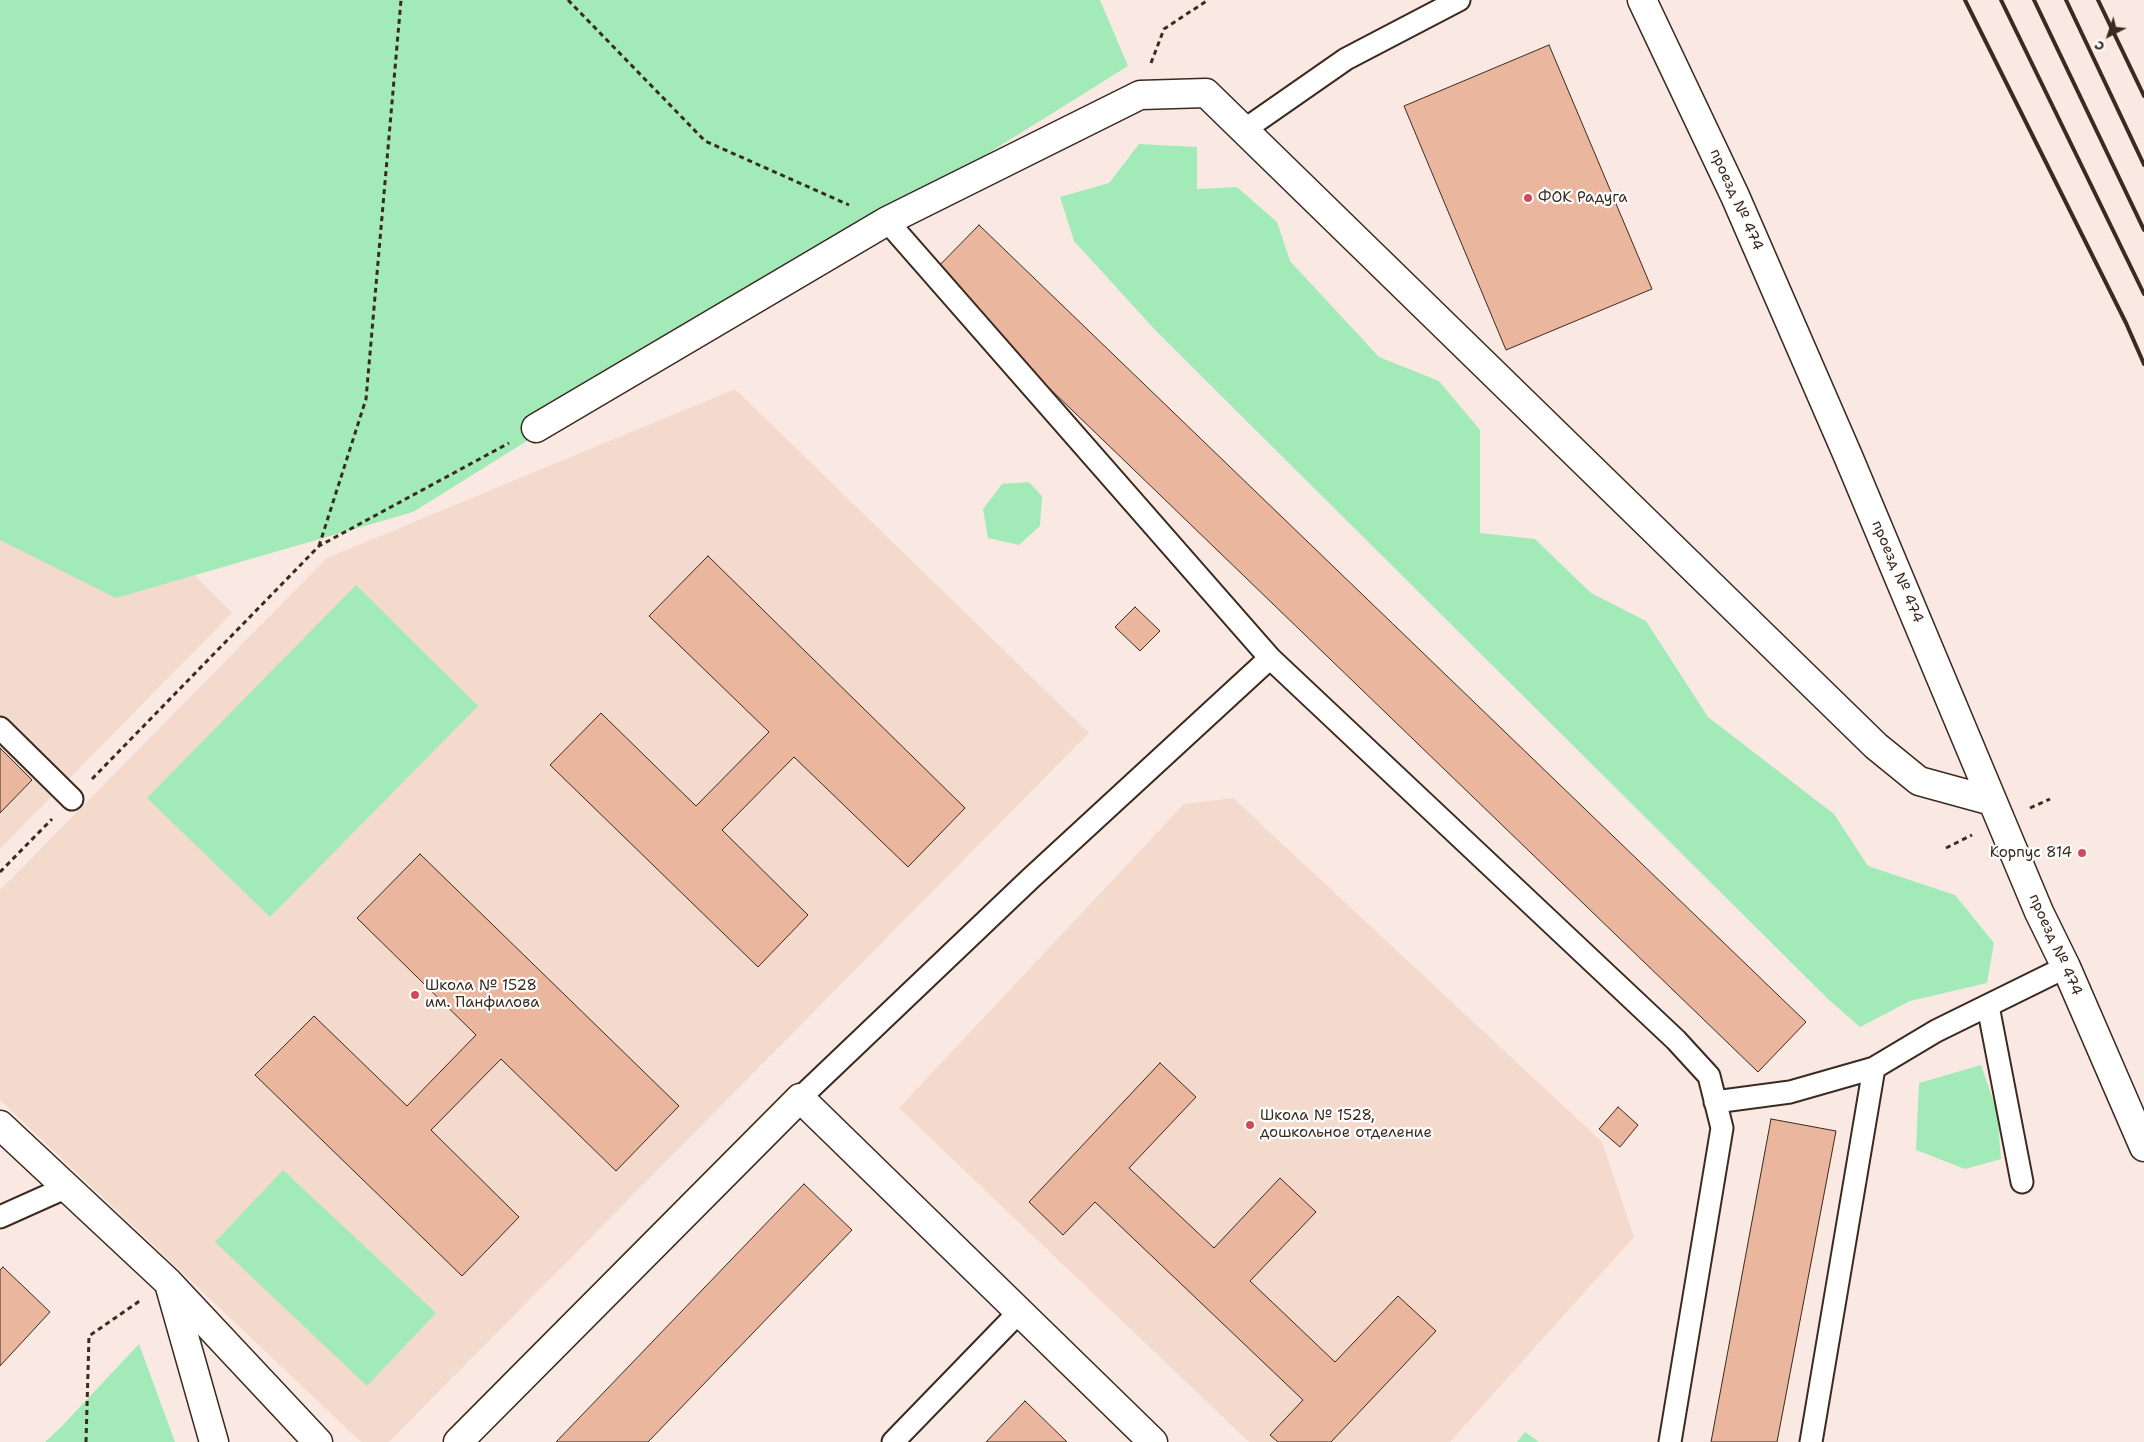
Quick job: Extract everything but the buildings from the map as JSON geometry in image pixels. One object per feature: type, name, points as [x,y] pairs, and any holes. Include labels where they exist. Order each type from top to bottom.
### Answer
[{"type":"street","name":"проезд № 474","points":[[1642,0],[1743,214],[1848,456],[2040,912],[2144,1147]]},
{"type":"street","points":[[536,428],[887,221],[1140,95],[1206,93],[1876,746],[1919,781],[1992,800]]},
{"type":"street","points":[[458,1442],[800,1098],[1153,1442]]},
{"type":"street","points":[[0,1125],[168,1282],[318,1442]]},
{"type":"street","points":[[168,1282],[214,1442]]},
{"type":"lane","points":[[1244,130],[1346,59],[1459,0]]},
{"type":"lane","points":[[887,221],[1270,658],[1676,1040],[1709,1076],[1722,1128],[1670,1442]]},
{"type":"lane","points":[[800,1098],[1030,879],[1270,658]]},
{"type":"lane","points":[[0,728],[72,799]]},
{"type":"lane","points":[[1715,1102],[1790,1092],[1874,1068],[1936,1031],[2066,968]]},
{"type":"lane","points":[[1988,1006],[2022,1182]]},
{"type":"lane","points":[[1811,1442],[1874,1068]]},
{"type":"lane","points":[[0,1217],[67,1187]]},
{"type":"lane","points":[[893,1442],[1020,1311]]},
{"type":"path","points":[[319,546],[366,399],[401,0]]},
{"type":"path","points":[[568,0],[705,141],[887,221]]},
{"type":"path","points":[[1140,95],[1164,28],[1208,0]]},
{"type":"path","points":[[0,872],[319,546],[536,428]]},
{"type":"path","points":[[86,1442],[89,1336],[168,1282]]},
{"type":"shaded area","name":"Школа № 1528 им. Панфилова","points":[[735,389],[1089,733],[389,1442],[361,1442],[0,1100],[0,890],[327,558]]},
{"type":"shaded area","points":[[0,396],[31,410],[232,613],[0,849]]},
{"type":"shaded area","name":"Школа № 1528, дошкольное отделение","points":[[1233,798],[1602,1142],[1634,1237],[1450,1442],[1249,1442],[899,1108],[1184,804]]},
{"type":"green space","points":[[0,0],[1100,0],[1128,66],[413,512],[116,598],[0,540]]},
{"type":"green space","points":[[1139,144],[1197,147],[1197,189],[1237,187],[1277,222],[1290,261],[1379,357],[1439,381],[1480,430],[1480,533],[1535,539],[1591,593],[1646,621],[1708,717],[1834,814],[1868,866],[1955,895],[1994,943],[1987,983],[1910,1001],[1860,1027],[1828,999],[1157,332],[1074,241],[1060,197],[1109,183]]},
{"type":"green space","points":[[1029,482],[1042,496],[1040,526],[1019,545],[988,538],[983,509],[1002,484]]},
{"type":"green space","points":[[356,585],[478,706],[270,917],[147,798]]},
{"type":"green space","points":[[1981,1065],[1997,1111],[2001,1159],[1965,1169],[1916,1150],[1919,1083]]},
{"type":"green space","points":[[283,1170],[436,1313],[367,1386],[215,1242]]},
{"type":"green space","points":[[139,1344],[175,1442],[45,1442],[61,1427]]},
{"type":"green space","points":[[1525,1432],[1539,1442],[1517,1442]]},
{"type":"railway","points":[[1965,0],[2126,323],[2144,364]]},
{"type":"railway","points":[[2001,0],[2144,294]]},
{"type":"railway","points":[[2034,0],[2144,230]]},
{"type":"railway","points":[[2066,0],[2144,165]]},
{"type":"railway","points":[[2098,0],[2144,96]]},
{"type":"place","name":"ФОК Радуга","points":[[1528,198]]},
{"type":"place","name":"Корпус 814","points":[[2082,853]]},
{"type":"place","name":"Школа № 1528 им. Панфилова","points":[[415,995]]},
{"type":"place","name":"Школа № 1528, дошкольное отделение","points":[[1250,1125]]}]
